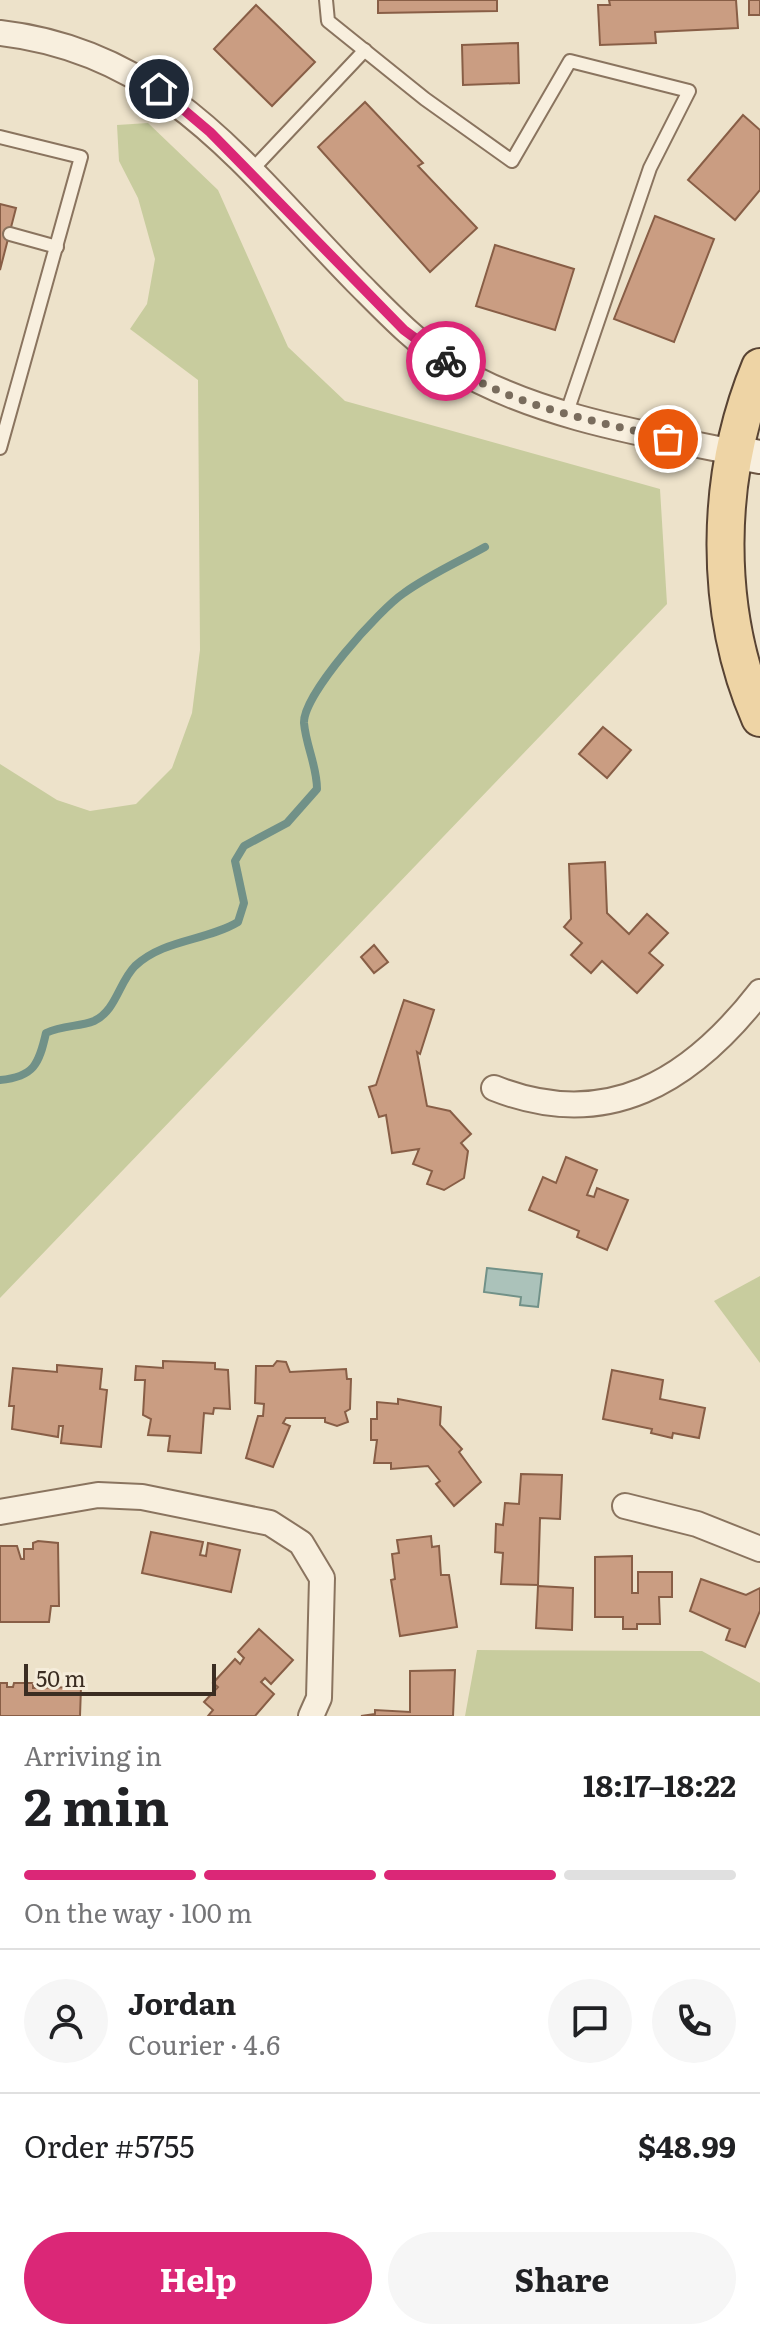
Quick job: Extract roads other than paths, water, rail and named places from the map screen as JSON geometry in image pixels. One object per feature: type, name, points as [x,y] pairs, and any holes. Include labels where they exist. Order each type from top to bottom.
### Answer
[{"type":"main road","points":[[760,367],[747,455],[726,505],[727,564],[736,641],[746,687],[760,718]]},
{"type":"street","points":[[0,33],[72,46],[142,78],[176,100],[404,330],[452,366],[485,384],[567,412],[747,455]]},
{"type":"street","points":[[494,1088],[523,1100],[570,1106],[599,1105],[651,1089],[694,1063],[736,1024],[760,992]]},
{"type":"street","points":[[0,1512],[98,1495],[142,1497],[270,1523],[301,1543],[322,1578],[319,1698],[311,1716]]},
{"type":"street","points":[[625,1506],[697,1524],[760,1549]]},
{"type":"lane","points":[[326,0],[328,21],[425,99],[512,161],[570,61],[689,91],[650,168],[567,412]]},
{"type":"lane","points":[[250,172],[365,50]]},
{"type":"lane","points":[[0,137],[81,157],[0,448]]},
{"type":"lane","points":[[10,234],[57,247]]},
{"type":"water","points":[[487,1268],[542,1274],[538,1307],[520,1305],[521,1297],[484,1292]]},
{"type":"waterway","points":[[0,1080],[21,1076],[33,1067],[41,1053],[46,1033],[88,1023],[101,1016],[135,966],[146,957],[238,922],[244,903],[235,861],[244,846],[287,823],[317,789],[304,723],[307,710],[329,673],[362,634],[404,593],[485,547]]}]
